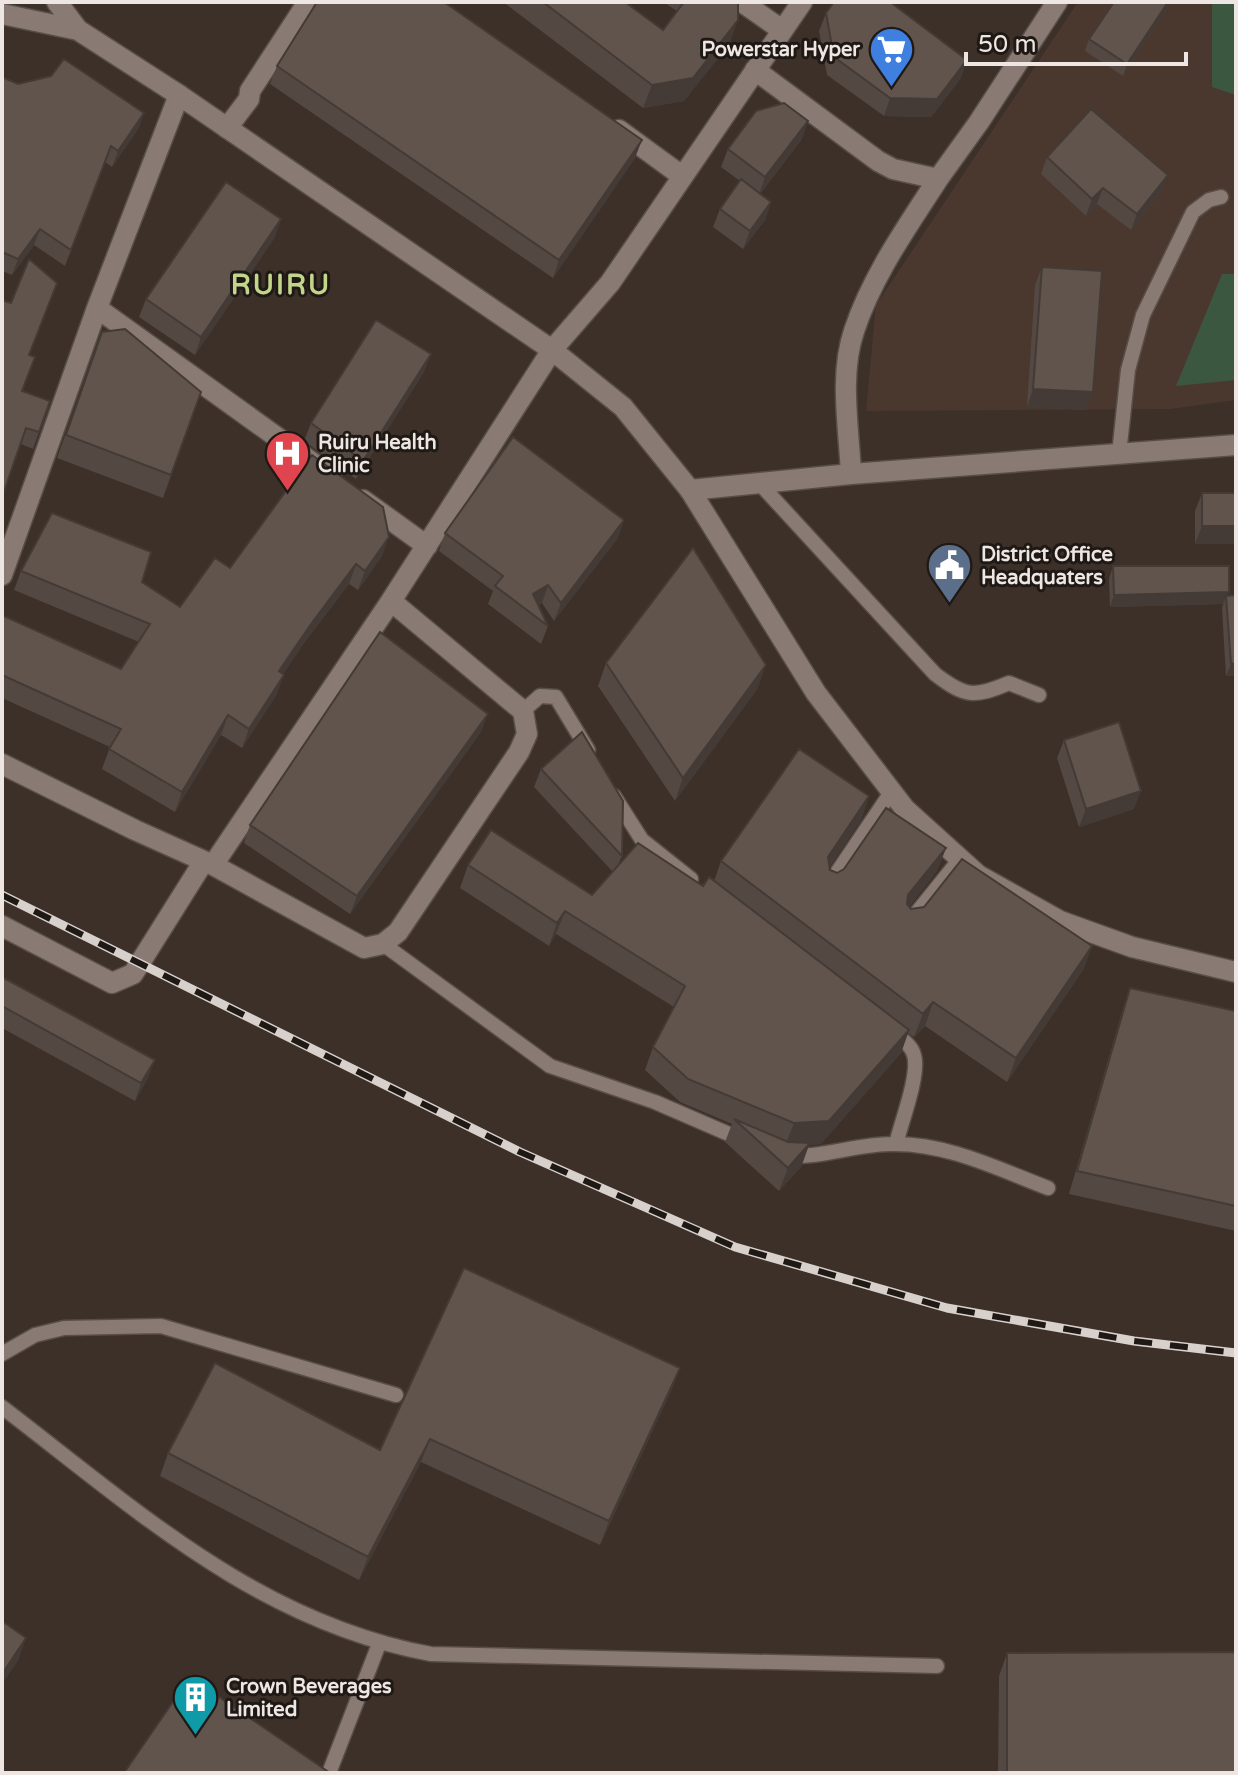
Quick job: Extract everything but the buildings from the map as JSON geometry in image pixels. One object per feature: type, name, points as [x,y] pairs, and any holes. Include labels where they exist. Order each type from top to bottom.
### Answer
[{"type":"street","points":[[57,2],[78,30],[179,95],[552,350],[623,407],[690,490],[816,693],[905,809],[978,875],[1060,921],[1132,947],[1236,972]]},
{"type":"street","points":[[227,128],[249,99],[250,91],[308,2]]},
{"type":"street","points":[[742,2],[782,30]]},
{"type":"street","points":[[2,926],[112,983],[133,974],[391,601],[552,350],[610,283],[802,2]]},
{"type":"street","points":[[851,474],[847,384],[853,333],[882,268],[1057,2]]},
{"type":"street","points":[[2,14],[78,30]]},
{"type":"street","points":[[755,70],[878,161],[893,169],[938,179]]},
{"type":"street","points":[[2,575],[97,308],[179,95]]},
{"type":"street","points":[[606,121],[682,176]]},
{"type":"street","points":[[97,308],[427,546]]},
{"type":"street","points":[[690,490],[851,474],[1236,445]]},
{"type":"street","points":[[2,764],[209,863],[364,948],[383,944],[398,932],[519,752],[527,734],[523,711],[391,601]]},
{"type":"lane","points":[[1119,454],[1128,370],[1143,315],[1193,212],[1209,200],[1221,197]]},
{"type":"lane","points":[[761,485],[935,674],[959,693],[985,693],[1009,683],[1039,695]]},
{"type":"lane","points":[[523,711],[540,696],[556,697],[642,840],[709,893]]},
{"type":"lane","points":[[828,886],[892,791]]},
{"type":"lane","points":[[908,924],[960,859]]},
{"type":"lane","points":[[383,944],[550,1066],[655,1102],[783,1156],[808,1157],[867,1145],[896,1144],[949,1151],[1048,1188]]},
{"type":"lane","points":[[885,1026],[908,1045],[915,1056],[915,1070],[896,1144]]},
{"type":"lane","points":[[2,1354],[35,1335],[64,1328],[161,1326],[396,1395]]},
{"type":"lane","points":[[2,1407],[214,1568],[292,1610],[379,1644],[431,1654],[937,1666]]},
{"type":"lane","points":[[329,1773],[379,1644]]},
{"type":"shaded area","points":[[1078,2],[1236,2],[1236,400],[1170,409],[866,411],[876,305]]},
{"type":"green space","points":[[1212,2],[1236,2],[1236,95],[1212,87]]},
{"type":"green space","points":[[1222,274],[1236,274],[1236,380],[1176,386]]},
{"type":"railway","points":[[2,895],[520,1152],[735,1247],[947,1308],[1134,1341],[1236,1353]]},
{"type":"place","name":"Powerstar Hyper","points":[[891,88]]},
{"type":"place","name":"Ruiru Health Clinic","points":[[287,493]]},
{"type":"place","name":"District Office Headquaters","points":[[950,605]]},
{"type":"place","name":"Crown Beverages Limited","points":[[195,1737]]},
{"type":"district","name":"RUIRU","points":[[281,284]]}]
